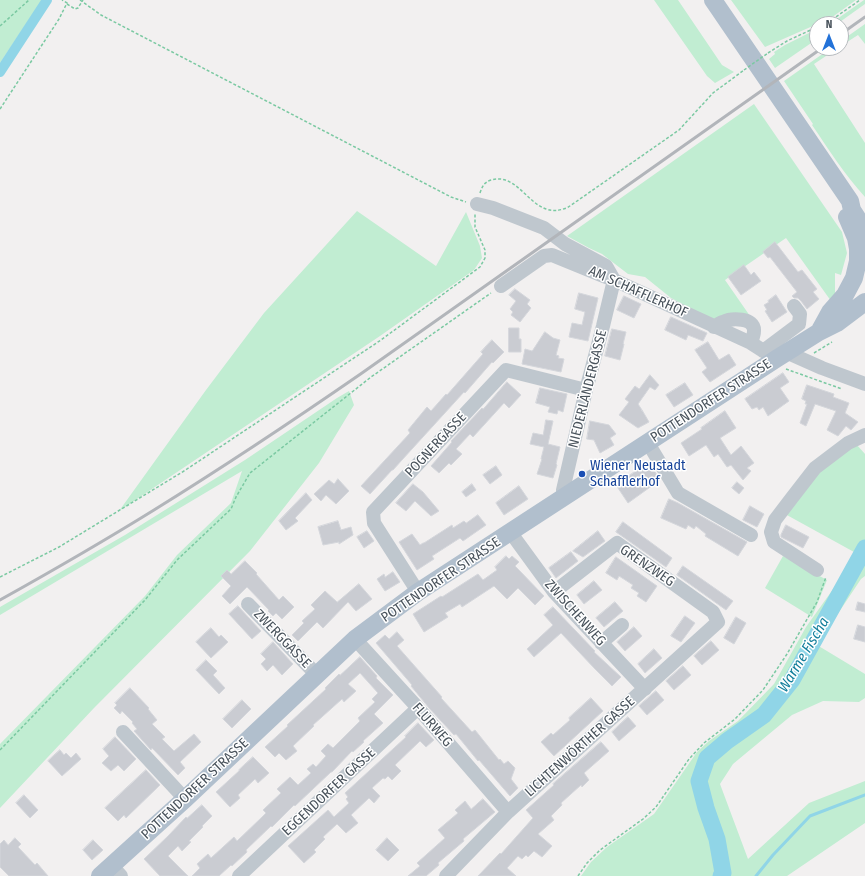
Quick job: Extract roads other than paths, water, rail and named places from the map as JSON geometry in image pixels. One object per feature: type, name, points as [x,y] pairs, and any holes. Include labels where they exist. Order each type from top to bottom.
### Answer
[{"type":"main road","points":[[713,0],[833,176],[834,194],[847,217],[856,238],[858,261],[854,278],[845,295],[830,312],[819,332]]},
{"type":"main road","points":[[833,176],[841,179],[847,184],[857,202],[858,207],[865,217]]},
{"type":"main road","points":[[857,202],[852,210],[865,230]]},
{"type":"main road","name":"POTTENDORFER STRASSE","points":[[819,332],[832,317],[865,289]]},
{"type":"main road","name":"POTTENDORFER STRASSE","points":[[111,873],[185,799],[355,639],[418,592],[648,443],[772,355],[837,323],[865,302]]},
{"type":"street","points":[[477,204],[493,208],[544,228],[566,244],[606,266],[614,280]]},
{"type":"street","name":"AM SCHAFFLERHOF","points":[[501,286],[544,256],[552,255],[614,280],[772,355],[822,368],[865,384]]},
{"type":"street","name":"NIEDERLÄNDERGASSE","points":[[565,497],[563,490],[586,390],[614,280]]},
{"type":"street","points":[[714,327],[724,322],[741,319],[749,322],[772,355],[799,324],[800,314],[794,306]]},
{"type":"street","name":"POGNERGASSE","points":[[418,592],[374,523],[373,512],[506,370],[586,390]]},
{"type":"street","points":[[817,570],[774,542],[771,532],[775,520],[815,468],[848,443],[865,435]]},
{"type":"street","points":[[648,443],[678,493],[751,535]]},
{"type":"street","name":"ZWISCHENWEG","points":[[511,533],[554,592],[645,689]]},
{"type":"street","name":"GRENZWEG","points":[[554,592],[617,544],[714,612],[718,622]]},
{"type":"street","name":"ZWERGGASSE","points":[[248,604],[317,675]]},
{"type":"street","name":"LICHTENWÖRTHER GASSE","points":[[446,876],[508,812],[718,622]]},
{"type":"street","points":[[601,643],[622,625]]},
{"type":"street","name":"FLURWEG","points":[[355,639],[418,708],[508,812]]},
{"type":"street","name":"EGGENDORFER GASSE","points":[[239,876],[418,708]]},
{"type":"street","points":[[123,732],[185,799]]},
{"type":"waterway","points":[[0,72],[47,0]]},
{"type":"waterway","name":"Warme Fischa","points":[[721,876],[723,873],[717,839],[706,808],[699,781],[707,758],[727,741],[764,715],[792,680],[865,548]]},
{"type":"waterway","points":[[756,876],[773,855],[810,816],[865,795]]},
{"type":"railway","points":[[849,28],[865,17]]},
{"type":"railway","points":[[0,600],[135,522],[207,477],[285,425],[362,373],[811,56]]},
{"type":"place","name":"Wiener Neustadt Schafflerhof","points":[[582,474]]}]
